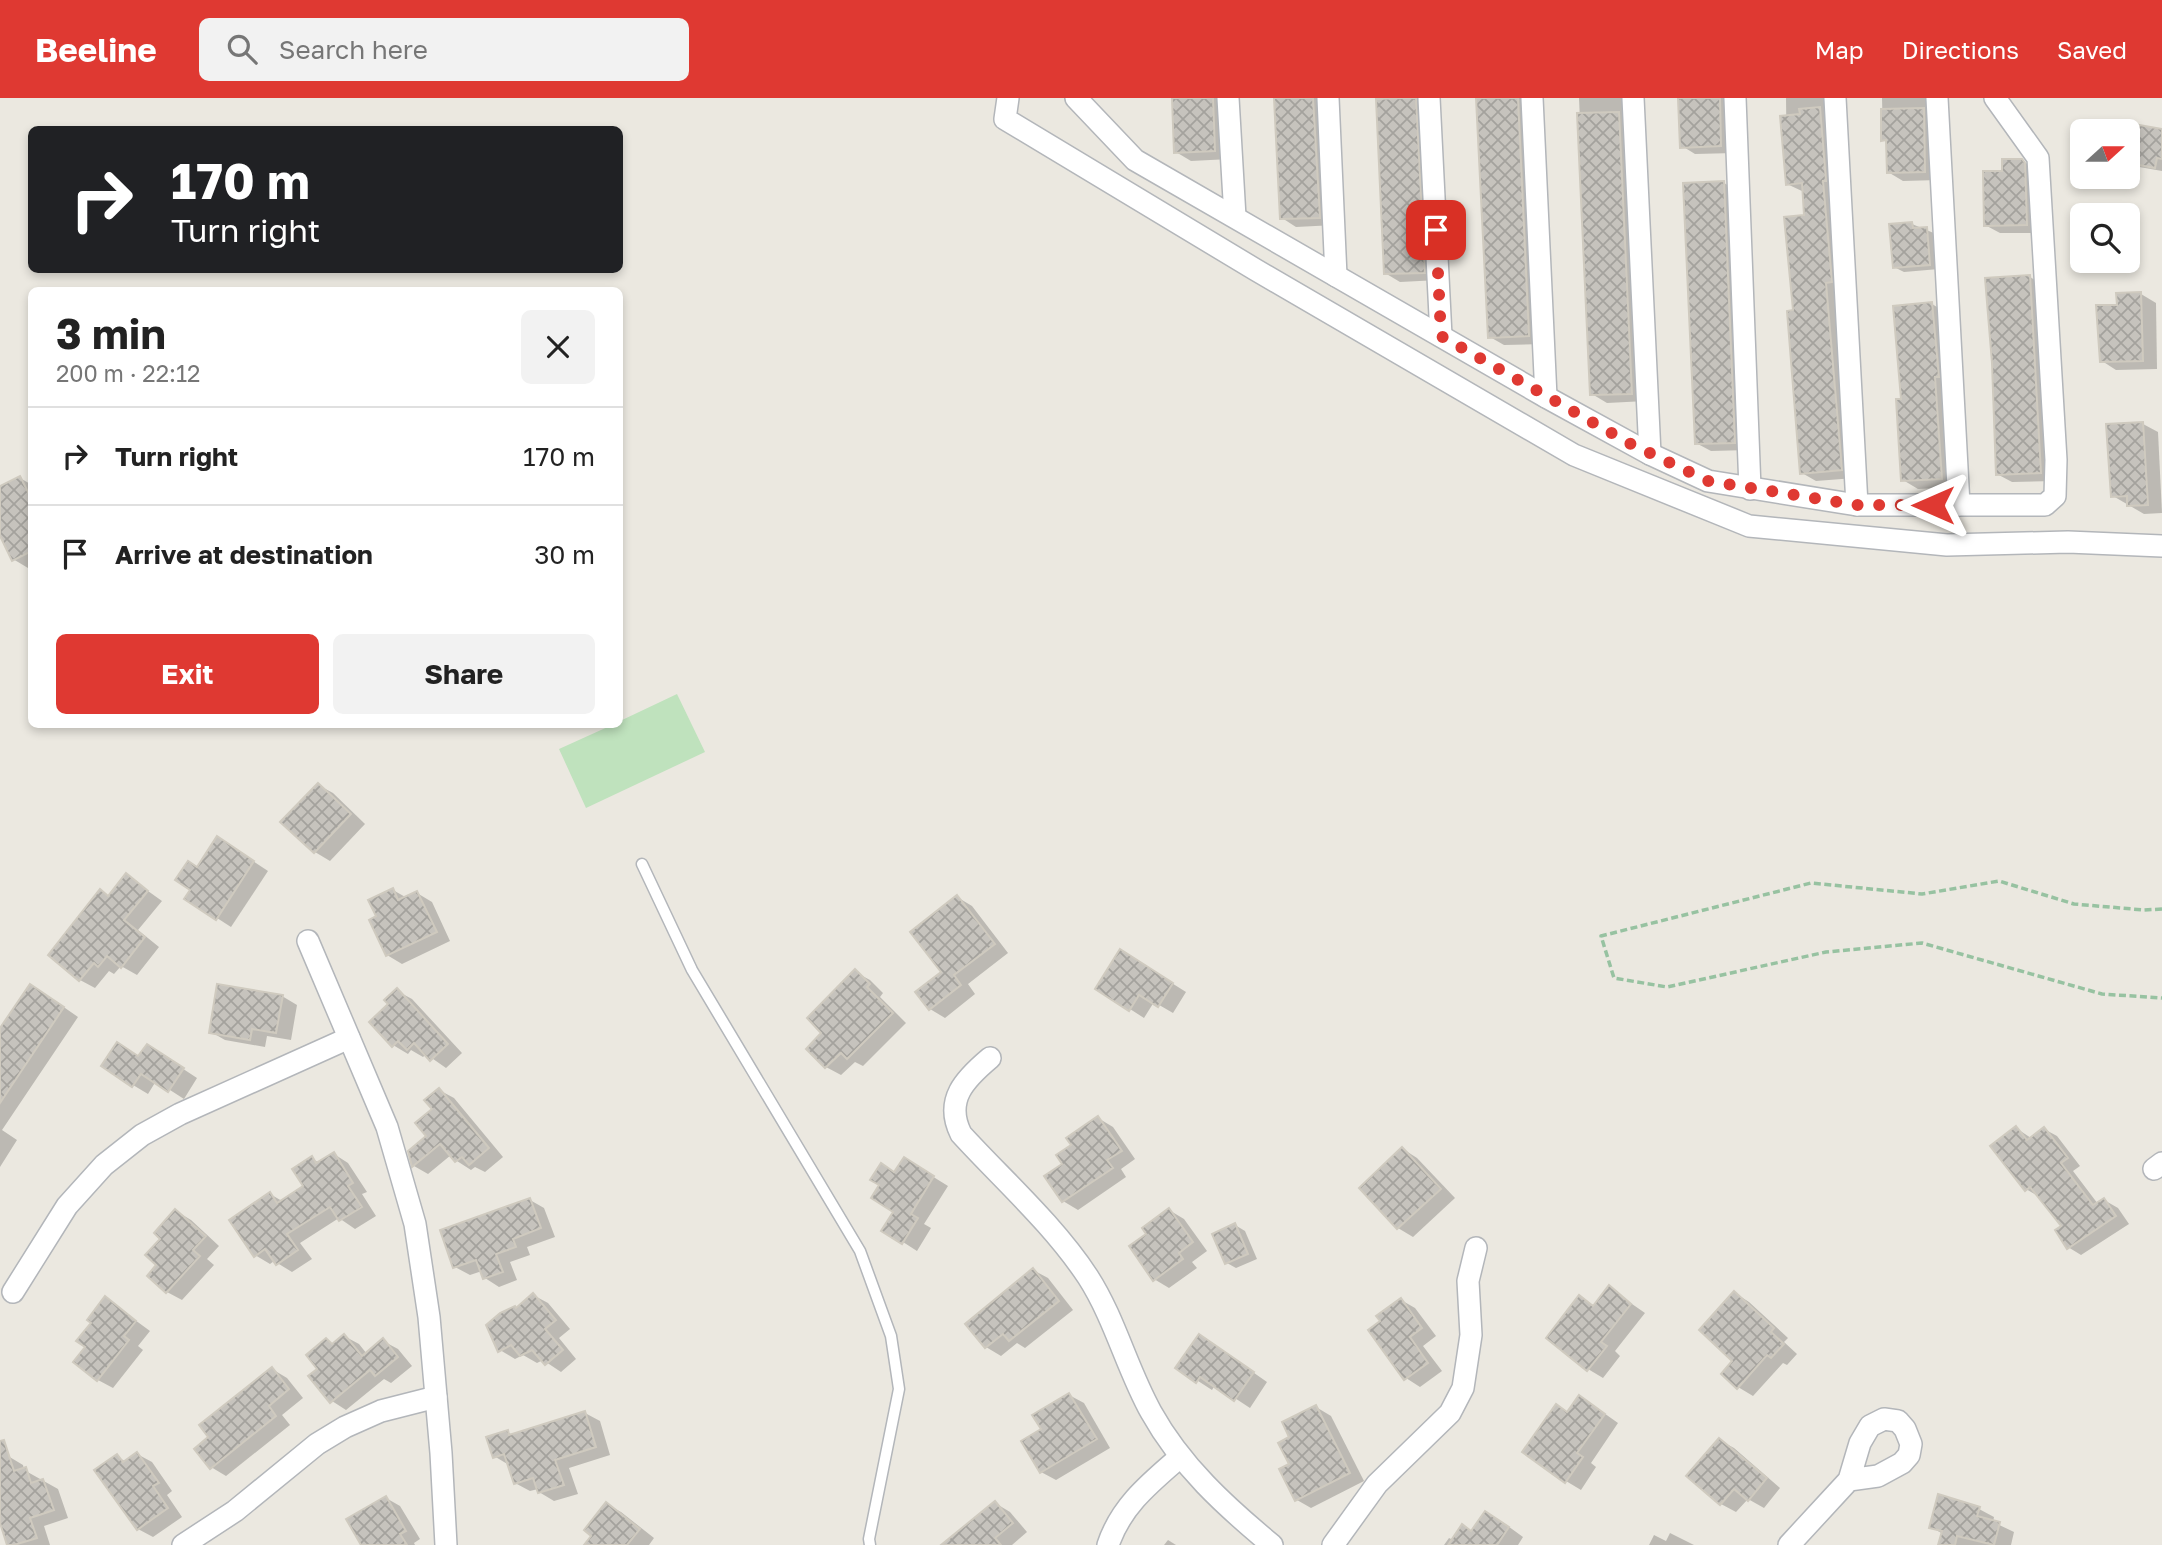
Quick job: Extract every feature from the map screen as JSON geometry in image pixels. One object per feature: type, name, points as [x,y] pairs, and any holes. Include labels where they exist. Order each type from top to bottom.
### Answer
[{"type":"street","points":[[1008,98],[1005,119],[1256,270],[1562,448],[1749,526],[1947,545],[2068,542],[2162,547]]},
{"type":"street","points":[[1076,98],[1135,160],[1546,397],[1650,454],[1708,481],[1857,505],[2045,505],[2055,496],[2056,460],[2038,158],[1995,98]]},
{"type":"street","points":[[1228,98],[1235,217]]},
{"type":"street","points":[[1328,98],[1336,276]]},
{"type":"street","points":[[1429,98],[1441,336]]},
{"type":"street","points":[[1532,98],[1546,397]]},
{"type":"street","points":[[1633,98],[1650,454]]},
{"type":"street","points":[[1735,98],[1750,489]]},
{"type":"street","points":[[1835,98],[1857,505]]},
{"type":"street","points":[[1937,98],[1959,505]]},
{"type":"street","points":[[308,941],[387,1127],[415,1224],[429,1317],[446,1545]]},
{"type":"street","points":[[13,1292],[67,1206],[104,1165],[142,1135],[180,1114],[349,1038]]},
{"type":"street","points":[[990,1058],[972,1073],[959,1092],[954,1107],[955,1122],[961,1133],[1061,1241],[1089,1279],[1150,1410],[1180,1457],[1228,1508],[1272,1545]]},
{"type":"street","points":[[1333,1545],[1377,1484],[1450,1413],[1463,1388],[1471,1335],[1468,1281],[1476,1248]]},
{"type":"street","points":[[183,1545],[235,1511],[317,1444],[345,1427],[381,1411],[436,1397]]},
{"type":"street","points":[[1108,1545],[1112,1531],[1125,1510],[1180,1457]]},
{"type":"street","points":[[1789,1545],[1849,1480]]},
{"type":"lane","points":[[642,863],[692,970],[860,1251],[891,1336],[899,1390],[870,1545]]},
{"type":"path","points":[[2162,909],[2074,904],[2000,881],[1922,894],[1811,883],[1601,936],[1614,978],[1667,987],[1826,952],[1922,943],[2102,993],[2162,998]]},
{"type":"green space","points":[[677,694],[705,752],[586,808],[559,749],[605,728],[623,728],[623,720]]},
{"type":"building","points":[[1172,98],[1213,98],[1215,151],[1174,153]]},
{"type":"building","points":[[1274,98],[1313,98],[1320,218],[1280,219]]},
{"type":"building","points":[[1416,98],[1425,273],[1384,274],[1376,99]]},
{"type":"building","points":[[1476,98],[1518,98],[1529,336],[1488,338]]},
{"type":"building","points":[[1678,98],[1720,98],[1721,146],[1680,148]]},
{"type":"building","points":[[1820,107],[1832,282],[1826,283],[1842,470],[1800,474],[1787,311],[1793,310],[1784,217],[1804,215],[1802,183],[1786,185],[1780,116],[1800,114],[1799,109]]},
{"type":"building","points":[[1924,108],[1925,172],[1887,173],[1886,140],[1881,141],[1881,109]]},
{"type":"building","points":[[1619,112],[1632,394],[1590,395],[1577,113]]},
{"type":"building","points":[[2140,125],[2162,129],[2162,159],[2157,158],[2155,168],[2140,165]]},
{"type":"building","points":[[2002,159],[2022,159],[2025,163],[2027,225],[1984,226],[1983,171],[2002,171]]},
{"type":"building","points":[[1724,181],[1735,443],[1695,444],[1683,183]]},
{"type":"building","points":[[1912,222],[1913,228],[1927,227],[1930,265],[1893,268],[1889,224]]},
{"type":"building","points":[[2030,275],[2041,473],[1996,475],[1992,363],[1985,278]]},
{"type":"building","points":[[2141,292],[2143,361],[2100,362],[2096,305],[2117,305],[2116,293]]},
{"type":"building","points":[[1932,302],[1939,377],[1935,377],[1942,479],[1901,481],[1896,399],[1901,399],[1893,306]]},
{"type":"building","points":[[2143,422],[2148,505],[2127,506],[2127,496],[2111,497],[2106,424]]},
{"type":"building","points":[[20,476],[28,492],[28,553],[12,561],[0,536],[0,486]]},
{"type":"building","points":[[318,783],[351,814],[314,853],[280,822]]},
{"type":"building","points":[[217,836],[254,861],[216,920],[184,899],[190,890],[175,880],[188,861],[197,867]]},
{"type":"building","points":[[126,873],[148,891],[124,920],[145,937],[121,968],[107,956],[98,967],[94,963],[79,981],[48,955],[100,889],[108,896]]},
{"type":"building","points":[[393,888],[398,900],[417,891],[437,932],[386,956],[369,920],[376,916],[368,900]]},
{"type":"building","points":[[957,895],[995,944],[954,975],[961,985],[929,1010],[915,992],[941,972],[910,932]]},
{"type":"building","points":[[1120,949],[1173,983],[1158,1007],[1139,995],[1129,1011],[1095,989]]},
{"type":"building","points":[[855,969],[870,984],[867,987],[893,1013],[847,1059],[841,1053],[825,1068],[806,1049],[821,1033],[807,1018]]},
{"type":"building","points":[[30,984],[64,1007],[0,1103],[0,1028]]},
{"type":"building","points":[[217,984],[283,995],[276,1033],[252,1029],[250,1040],[209,1033]]},
{"type":"building","points":[[397,988],[448,1044],[430,1061],[414,1043],[407,1050],[398,1041],[392,1047],[369,1022],[388,1004],[384,1000]]},
{"type":"building","points":[[117,1042],[138,1056],[147,1044],[184,1068],[168,1092],[141,1074],[132,1087],[101,1066]]},
{"type":"building","points":[[439,1088],[489,1148],[469,1165],[462,1157],[455,1162],[440,1144],[412,1167],[408,1151],[426,1136],[415,1123],[432,1109],[424,1100]]},
{"type":"building","points":[[1098,1116],[1122,1151],[1107,1160],[1113,1168],[1062,1202],[1044,1176],[1062,1164],[1056,1155],[1071,1145],[1066,1138]]},
{"type":"building","points":[[2016,1126],[2027,1140],[2044,1127],[2068,1158],[2061,1163],[2093,1205],[2104,1198],[2116,1216],[2067,1249],[2055,1230],[2061,1226],[2030,1187],[2025,1191],[1990,1146]]},
{"type":"building","points":[[1402,1147],[1441,1189],[1397,1229],[1359,1188]]},
{"type":"building","points":[[334,1152],[353,1183],[348,1186],[362,1207],[339,1221],[330,1207],[287,1234],[298,1250],[276,1265],[265,1249],[254,1257],[229,1220],[270,1192],[277,1203],[303,1186],[292,1169],[312,1156],[316,1163]]},
{"type":"building","points":[[904,1157],[934,1176],[911,1214],[918,1218],[902,1244],[881,1231],[893,1212],[871,1198],[879,1185],[870,1180],[881,1163],[894,1172]]},
{"type":"building","points":[[530,1198],[541,1228],[513,1239],[516,1247],[496,1254],[503,1272],[483,1279],[476,1260],[453,1268],[440,1230]]},
{"type":"building","points":[[1169,1208],[1193,1242],[1179,1253],[1183,1259],[1153,1281],[1129,1246],[1146,1234],[1142,1228]]},
{"type":"building","points":[[175,1209],[206,1236],[193,1250],[200,1256],[166,1293],[147,1276],[156,1265],[145,1255],[160,1239],[154,1233]]},
{"type":"building","points":[[1235,1223],[1248,1254],[1225,1264],[1212,1234]]},
{"type":"building","points":[[1033,1268],[1059,1301],[1009,1341],[1003,1334],[985,1348],[965,1324]]},
{"type":"building","points":[[1609,1285],[1631,1304],[1601,1342],[1607,1346],[1587,1371],[1546,1338],[1579,1295],[1593,1306]]},
{"type":"building","points":[[1734,1291],[1774,1328],[1771,1332],[1784,1344],[1771,1358],[1767,1355],[1737,1389],[1721,1374],[1732,1361],[1699,1330]]},
{"type":"building","points":[[533,1293],[556,1320],[545,1329],[563,1350],[545,1365],[532,1350],[520,1356],[511,1345],[498,1352],[486,1325],[500,1313],[515,1306],[516,1308]]},
{"type":"building","points":[[105,1296],[136,1321],[124,1336],[129,1340],[97,1381],[73,1362],[85,1347],[76,1341],[91,1323],[87,1320]]},
{"type":"building","points":[[1401,1298],[1422,1328],[1410,1337],[1428,1363],[1404,1380],[1368,1330],[1380,1321],[1376,1316]]},
{"type":"building","points":[[344,1334],[362,1356],[383,1338],[398,1357],[375,1376],[370,1370],[330,1403],[308,1376],[317,1369],[306,1355],[326,1338],[332,1344]]},
{"type":"building","points":[[1199,1334],[1254,1372],[1234,1401],[1200,1377],[1196,1383],[1175,1368]]},
{"type":"building","points":[[272,1367],[289,1389],[269,1406],[276,1416],[210,1469],[194,1449],[208,1437],[199,1425]]},
{"type":"building","points":[[1069,1393],[1097,1439],[1040,1473],[1021,1441],[1041,1429],[1032,1415]]},
{"type":"building","points":[[1579,1395],[1605,1414],[1577,1453],[1583,1457],[1565,1483],[1522,1452],[1556,1404],[1567,1412]]},
{"type":"building","points":[[1316,1405],[1350,1473],[1295,1501],[1279,1469],[1289,1464],[1278,1443],[1289,1437],[1282,1422]]},
{"type":"building","points":[[585,1411],[596,1447],[555,1460],[564,1485],[538,1493],[533,1478],[514,1484],[504,1454],[493,1458],[486,1437],[508,1430],[509,1435]]},
{"type":"building","points":[[1719,1438],[1767,1478],[1748,1501],[1734,1489],[1720,1505],[1686,1476]]},
{"type":"building","points":[[4,1440],[14,1471],[26,1467],[31,1483],[43,1479],[54,1510],[30,1518],[37,1538],[14,1545],[7,1545],[0,1523],[0,1441]]},
{"type":"building","points":[[137,1452],[159,1483],[153,1486],[168,1508],[137,1530],[94,1470],[117,1454],[123,1462]]},
{"type":"building","points":[[1938,1494],[1980,1507],[1977,1516],[2000,1522],[1994,1545],[1957,1536],[1955,1545],[1938,1545],[1942,1531],[1929,1528]]},
{"type":"building","points":[[386,1496],[406,1531],[400,1534],[407,1545],[361,1545],[346,1519]]},
{"type":"building","points":[[995,1501],[1013,1523],[995,1538],[1001,1545],[941,1545]]},
{"type":"building","points":[[606,1502],[640,1529],[627,1545],[584,1545],[591,1536],[584,1530]]},
{"type":"building","points":[[1485,1511],[1509,1527],[1497,1545],[1448,1545],[1462,1524],[1471,1531]]},
{"type":"route","points":[[1436,230],[1441,336],[1546,397],[1650,454],[1708,481],[1857,505],[1933,505]]}]
